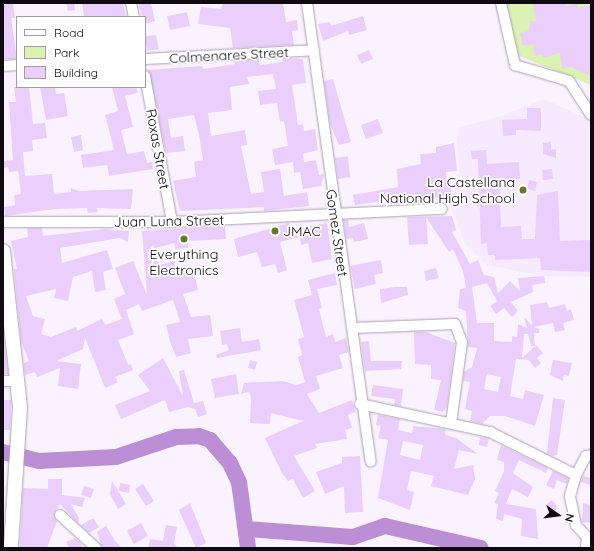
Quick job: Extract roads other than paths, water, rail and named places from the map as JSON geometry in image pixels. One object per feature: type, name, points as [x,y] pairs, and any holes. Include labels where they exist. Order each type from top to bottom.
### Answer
[{"type":"street","points":[[131,3],[134,16]]},
{"type":"street","name":"Gomez Street","points":[[307,3],[334,216],[353,328],[360,404],[371,462]]},
{"type":"street","points":[[501,3],[515,65],[569,81],[591,115]]},
{"type":"street","name":"Colmenares Street","points":[[146,59],[314,50]]},
{"type":"street","points":[[3,66],[16,65]]},
{"type":"street","name":"Roxas Street","points":[[146,81],[172,222]]},
{"type":"street","name":"Juan Luna Street","points":[[3,222],[172,222],[334,216],[442,209]]},
{"type":"street","points":[[3,251],[18,381],[19,430],[11,548]]},
{"type":"street","points":[[353,328],[455,324],[462,342],[451,423]]},
{"type":"street","points":[[3,381],[18,381]]},
{"type":"street","points":[[360,404],[490,432],[576,475]]},
{"type":"street","points":[[586,548],[587,538],[576,525],[570,496],[576,475],[586,456],[591,455]]},
{"type":"street","points":[[60,515],[96,548]]},
{"type":"waterway","points":[[3,452],[39,461],[116,457],[176,437],[199,436],[210,440],[230,463],[239,482],[248,548]]},
{"type":"waterway","points":[[247,529],[353,537],[385,526],[481,548]]},
{"type":"place","name":"La Castellana National High School","points":[[523,190]]},
{"type":"place","name":"JMAC","points":[[275,231]]},
{"type":"place","name":"Everything Electronics","points":[[184,239]]}]
